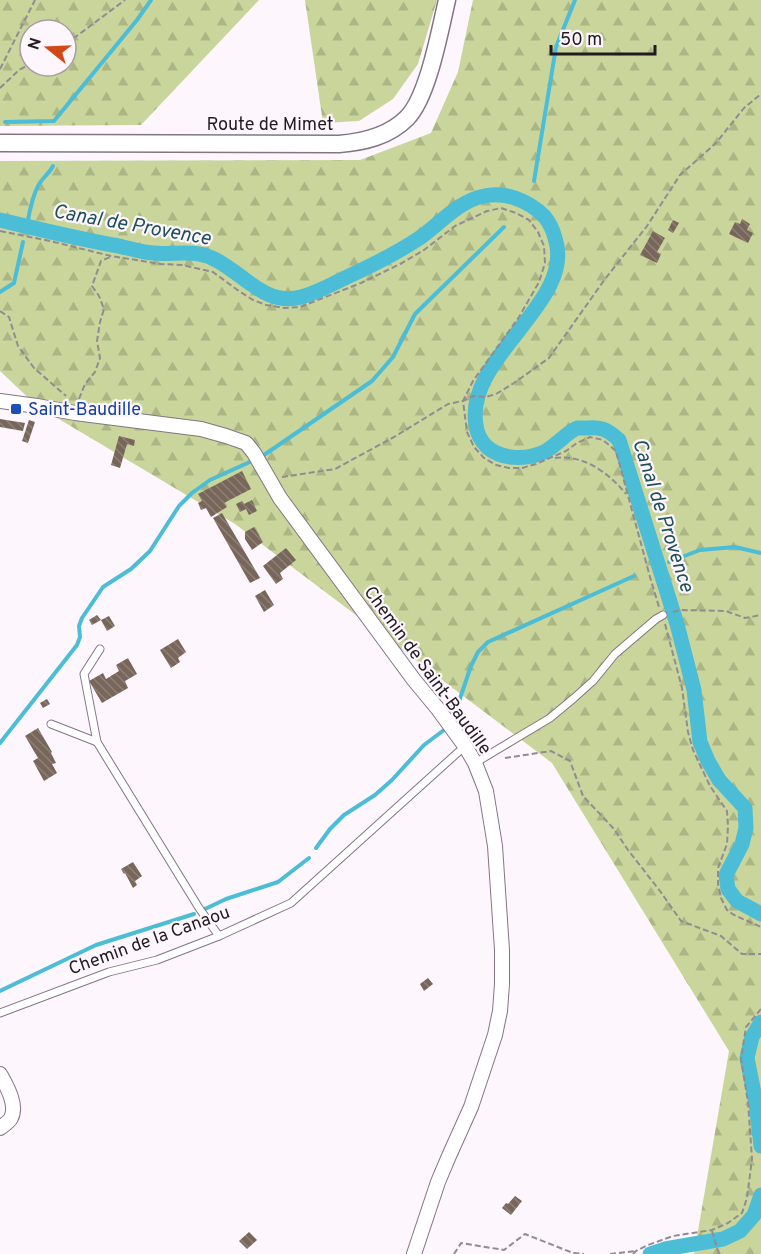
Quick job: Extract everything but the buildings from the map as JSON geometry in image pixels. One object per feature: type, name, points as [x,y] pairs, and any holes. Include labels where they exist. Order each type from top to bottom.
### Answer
[{"type":"street","name":"Route de Mimet","points":[[0,143],[339,144],[370,140],[396,127],[417,105],[429,71],[447,0]]},
{"type":"street","name":"Chemin de Saint-Baudille","points":[[0,401],[76,409],[201,429],[237,439],[246,444],[255,453],[280,498],[414,680],[438,709],[475,763],[486,791],[495,846],[501,950],[500,1011],[495,1035],[471,1107],[442,1173],[414,1254]]},
{"type":"street","points":[[0,1074],[14,1110],[10,1119],[0,1128]]},
{"type":"lane","points":[[475,763],[558,712],[593,681],[615,654],[665,614]]},
{"type":"lane","points":[[100,649],[84,674],[97,742],[199,908],[219,936]]},
{"type":"lane","points":[[51,724],[97,742]]},
{"type":"lane","name":"Chemin de la Canaou","points":[[0,1013],[109,972],[157,960],[219,936],[291,903],[465,746]]},
{"type":"path","points":[[0,69],[35,0]]},
{"type":"path","points":[[78,35],[125,0]]},
{"type":"path","points":[[0,88],[18,71]]},
{"type":"path","points":[[270,478],[335,469],[448,404],[464,401],[473,396],[486,397],[495,394],[549,358],[605,279],[647,226],[680,175],[716,143],[744,108],[761,94]]},
{"type":"path","points":[[0,231],[111,256],[182,265],[213,272],[253,300],[284,308],[300,307],[361,283],[424,250],[455,226],[487,211],[501,208],[529,220],[544,246],[545,263],[530,300],[472,381],[464,401],[467,432],[474,447],[484,458],[496,465],[509,468],[522,468],[548,459],[590,437],[603,440],[616,451],[650,577],[665,614],[693,750],[710,786],[727,811],[727,844],[718,868],[718,884],[727,910],[761,927]]},
{"type":"path","points":[[0,311],[9,317],[18,346],[34,368],[76,409],[85,384],[95,372],[100,358],[97,341],[99,322],[104,309],[92,286],[101,261],[111,256]]},
{"type":"path","points":[[548,459],[573,457],[589,464],[613,480],[628,496]]},
{"type":"path","points":[[665,614],[680,610],[726,611],[746,618],[761,615]]},
{"type":"path","points":[[502,759],[551,751],[570,761],[583,796],[614,829],[681,921],[721,936],[742,954],[761,954]]},
{"type":"path","points":[[633,1254],[648,1245],[673,1236],[712,1230],[742,1213],[747,1198],[752,1159],[748,1102],[741,1059],[746,1027],[761,1009]]},
{"type":"path","points":[[712,1230],[719,1254]]},
{"type":"path","points":[[454,1254],[461,1243],[504,1250],[525,1234],[573,1253],[584,1254]]},
{"type":"path","points":[[610,1254],[636,1251]]},
{"type":"green space","points":[[0,0],[259,0],[141,125],[0,126]]},
{"type":"green space","points":[[305,0],[437,0],[418,64],[393,99],[359,121],[323,123]]},
{"type":"green space","points":[[473,0],[761,0],[761,1254],[694,1254],[729,1051],[552,763],[235,524],[37,406],[0,371],[0,161],[360,160],[431,133],[458,72]]},
{"type":"waterway","points":[[5,122],[54,121],[151,0]]},
{"type":"waterway","points":[[534,181],[556,47],[575,0]]},
{"type":"waterway","points":[[26,230],[30,207],[36,191],[53,166]]},
{"type":"waterway","name":"Canal de Provence","points":[[0,220],[143,252],[205,255],[223,264],[264,292],[288,299],[313,293],[401,250],[457,208],[484,196],[500,195],[516,198],[544,216],[555,238],[557,262],[550,285],[537,307],[486,376],[477,400],[477,431],[487,447],[500,454],[515,457],[544,452],[577,428],[601,429],[619,440],[677,624],[694,690],[700,742],[719,780],[745,808],[746,828],[742,844],[726,875],[728,889],[737,901],[761,914]]},
{"type":"waterway","points":[[264,455],[372,381],[393,357],[415,314],[504,227]]},
{"type":"waterway","points":[[0,292],[14,283],[23,242]]},
{"type":"waterway","points":[[0,743],[77,645],[82,618],[103,587],[131,569],[150,551],[179,506],[192,493],[210,480],[252,461]]},
{"type":"waterway","points":[[669,562],[700,550],[735,547],[761,553]]},
{"type":"waterway","points":[[453,719],[471,666],[478,652],[488,642],[634,576]]},
{"type":"waterway","points":[[316,848],[344,815],[375,795],[424,745],[444,730]]},
{"type":"waterway","points":[[205,909],[226,899],[278,882],[309,858]]},
{"type":"waterway","points":[[0,991],[96,945],[194,914]]},
{"type":"waterway","name":"Canal de Provence","points":[[761,1022],[752,1037],[747,1058],[756,1103],[761,1146]]},
{"type":"waterway","name":"Canal de Provence","points":[[650,1254],[665,1249],[723,1239],[740,1231],[754,1215],[761,1195]]},
{"type":"place","name":"Saint-Baudille","points":[[16,409]]}]
